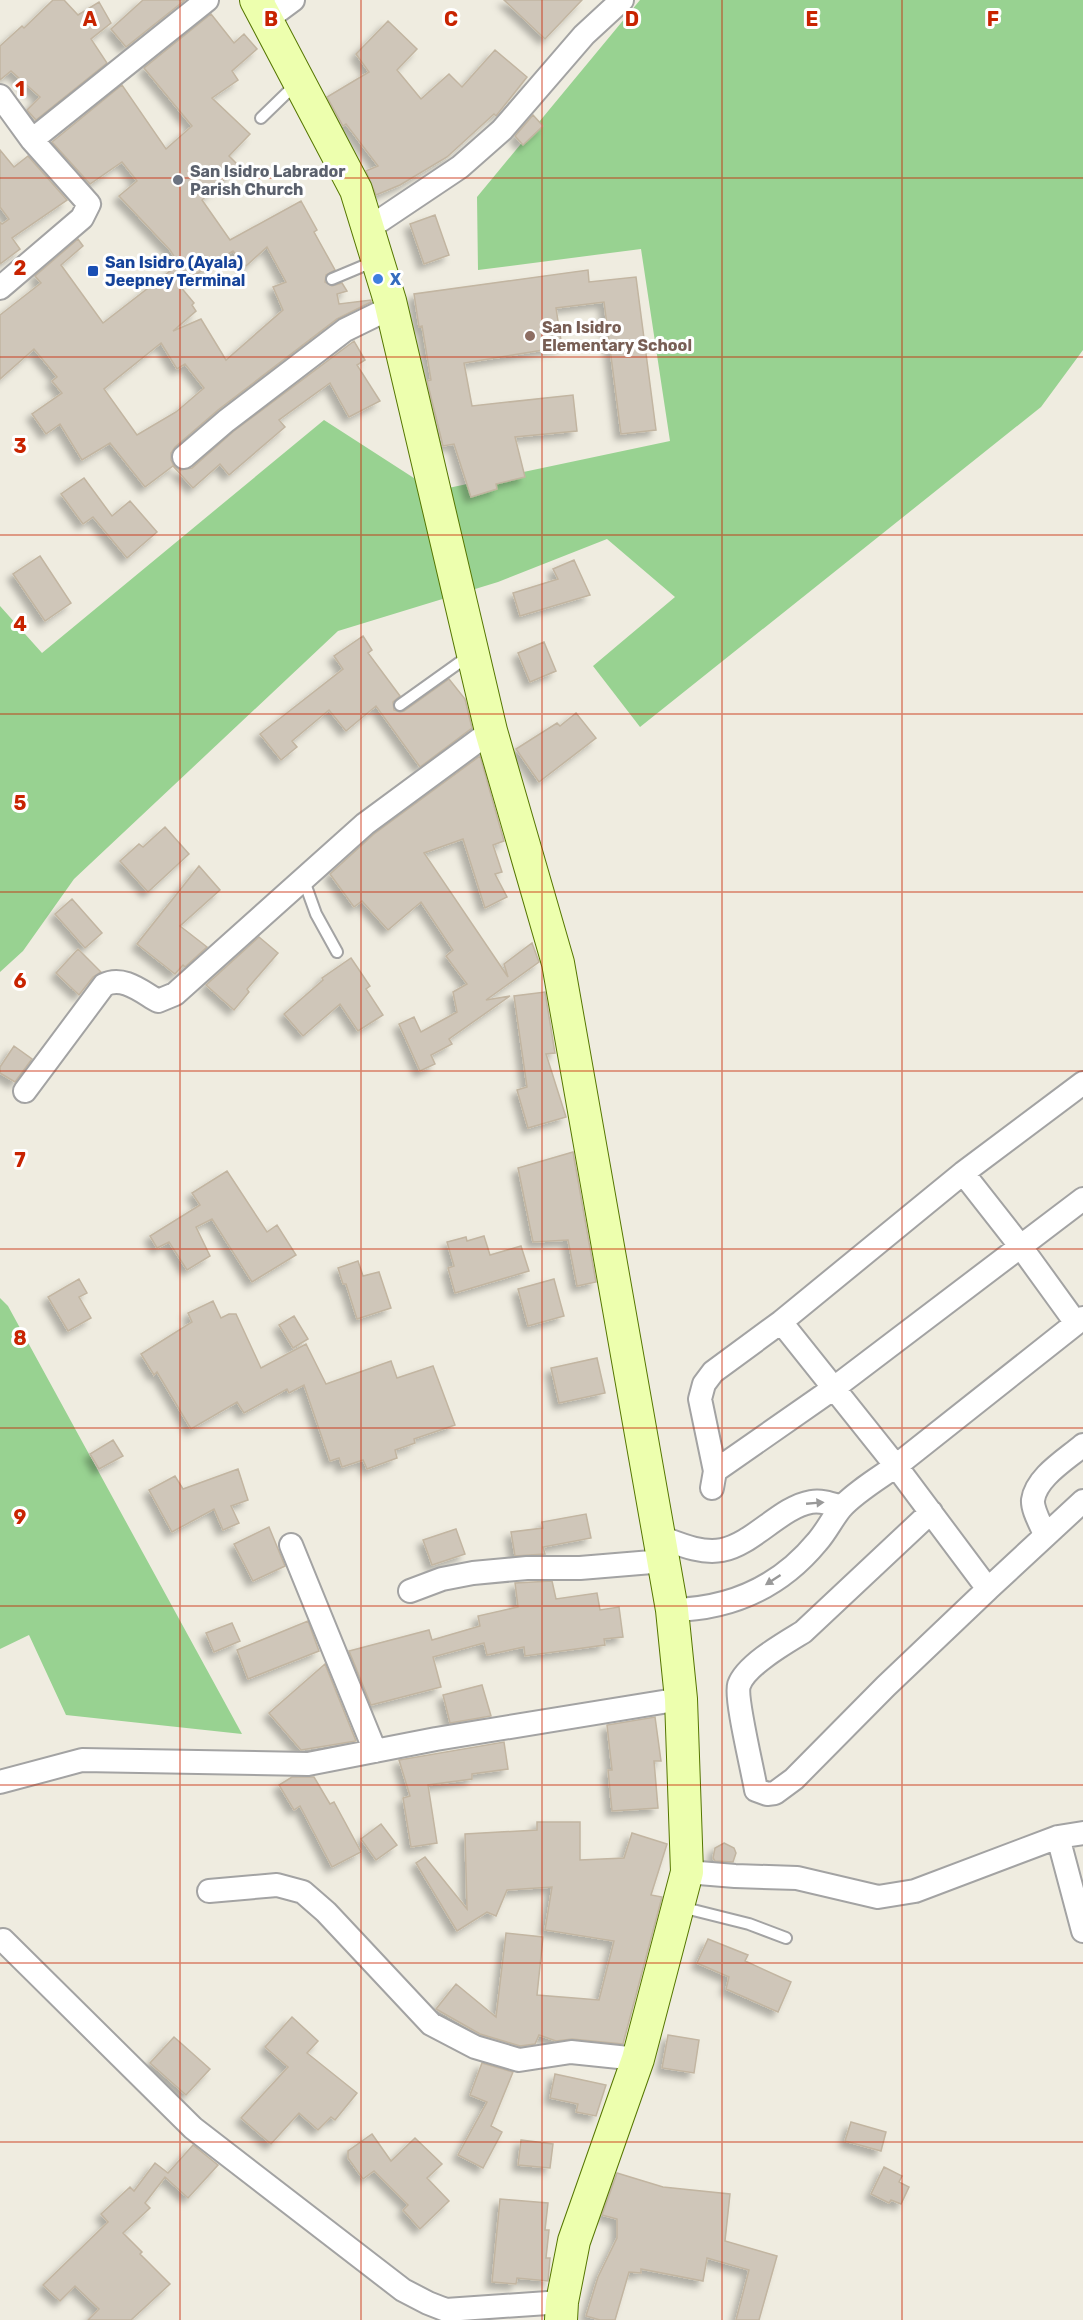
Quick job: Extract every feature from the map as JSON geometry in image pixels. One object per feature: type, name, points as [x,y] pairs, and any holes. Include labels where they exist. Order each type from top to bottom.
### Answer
[{"type":"street","points":[[32,140],[207,0]]},
{"type":"street","points":[[3,1940],[193,2128],[403,2290],[446,2310],[562,2311],[574,2241],[638,2059],[687,1872],[681,1699],[672,1610],[558,963],[491,731],[392,307],[369,228],[356,190],[261,10],[293,0]]},
{"type":"street","points":[[369,228],[460,166],[502,130],[584,35],[622,0]]},
{"type":"street","points":[[0,96],[32,140],[89,204],[82,218],[0,288]]},
{"type":"street","points":[[184,457],[226,421],[345,330],[392,307]]},
{"type":"street","points":[[25,1091],[104,984],[120,980],[158,1001],[175,994],[365,824],[491,731]]},
{"type":"street","points":[[1083,1083],[963,1173],[781,1322],[713,1372],[704,1384],[700,1399],[713,1479],[1083,1199]]},
{"type":"street","points":[[672,1610],[701,1610],[747,1597],[795,1566],[818,1542],[842,1507],[1079,1321],[963,1173]]},
{"type":"street","points":[[781,1322],[896,1466],[988,1589]]},
{"type":"street","points":[[1045,1535],[1033,1502],[1037,1489],[1047,1476],[1083,1445]]},
{"type":"street","points":[[931,1512],[803,1632],[780,1646],[745,1674],[738,1686],[739,1702],[756,1790],[776,1794],[794,1779],[886,1686],[1083,1501]]},
{"type":"street","points":[[410,1591],[442,1579],[527,1568],[580,1568],[662,1549],[722,1550],[744,1541],[790,1511],[810,1502],[825,1502],[842,1507]]},
{"type":"street","points":[[291,1545],[375,1751]]},
{"type":"street","points":[[0,1782],[82,1760],[308,1764],[681,1699]]},
{"type":"street","points":[[687,1872],[797,1878],[878,1897],[915,1891],[1058,1837],[1083,1833]]},
{"type":"street","points":[[1058,1837],[1083,1931]]},
{"type":"street","points":[[209,1891],[277,1885],[303,1892],[326,1912],[431,2025],[475,2047],[519,2060],[571,2052],[638,2059]]},
{"type":"lane","points":[[261,118],[299,81]]},
{"type":"lane","points":[[332,279],[378,259]]},
{"type":"lane","points":[[400,705],[472,654]]},
{"type":"lane","points":[[303,878],[316,914],[337,952]]},
{"type":"lane","points":[[678,1906],[748,1924],[786,1938]]},
{"type":"green space","points":[[640,0],[1083,0],[1083,350],[1041,407],[640,727],[593,666],[675,597],[607,539],[498,582],[338,631],[74,879],[23,951],[0,972],[0,606],[42,653],[324,420],[434,491],[670,441],[641,249],[478,270],[477,197]]},
{"type":"green space","points":[[0,1298],[8,1306],[242,1734],[66,1715],[29,1635],[0,1649]]},
{"type":"building","points":[[53,0],[64,0],[78,15],[99,2],[111,23],[91,39],[107,63],[36,120],[27,110],[40,97],[11,71],[0,80],[0,46],[22,26],[24,28]]},
{"type":"building","points":[[143,0],[185,0],[126,47],[111,29]]},
{"type":"building","points":[[504,0],[582,0],[545,39]]},
{"type":"building","points":[[211,14],[234,43],[244,34],[257,49],[232,71],[238,80],[212,98],[250,134],[229,156],[239,166],[202,200],[230,240],[301,201],[317,230],[314,232],[335,270],[326,275],[325,282],[332,286],[342,283],[347,291],[337,294],[339,304],[371,300],[337,319],[218,410],[175,447],[171,453],[171,460],[180,470],[192,468],[234,431],[354,341],[365,360],[357,365],[380,401],[349,417],[330,383],[279,420],[285,427],[229,475],[220,464],[193,488],[173,466],[145,487],[110,443],[82,460],[60,424],[46,434],[32,414],[62,393],[52,381],[57,377],[34,349],[0,379],[0,315],[41,283],[35,276],[78,239],[83,246],[61,265],[103,323],[179,264],[170,250],[119,196],[137,181],[122,162],[90,184],[52,142],[122,85],[166,149],[192,126],[144,68]],"holes":[[[267,247],[286,282],[273,287],[283,310],[226,360],[201,319],[173,331],[196,311],[192,305],[194,303],[179,285],[233,251],[246,266]],[[161,343],[177,369],[185,364],[204,388],[176,412],[137,435],[104,389]]]},
{"type":"building","points":[[388,21],[417,49],[397,70],[421,99],[449,74],[462,87],[495,50],[527,77],[496,116],[494,114],[447,157],[400,185],[376,195],[366,171],[378,166],[346,124],[343,126],[327,97],[369,72],[356,54]]},
{"type":"building","points":[[533,115],[543,126],[523,145],[515,136]]},
{"type":"building","points":[[0,150],[14,167],[28,156],[67,200],[12,238],[20,249],[0,264],[0,222],[2,224],[9,219],[0,207]]},
{"type":"building","points":[[435,215],[449,255],[424,264],[410,224]]},
{"type":"building","name":"San Isidro Elementary School","points":[[588,270],[589,282],[636,277],[656,430],[621,434],[604,302],[556,308],[562,347],[464,363],[472,406],[573,395],[577,431],[515,437],[525,477],[496,484],[497,489],[471,497],[454,444],[443,446],[427,381],[431,380],[414,294]]},
{"type":"building","points":[[84,478],[112,516],[130,501],[157,532],[127,558],[93,517],[83,524],[61,494]]},
{"type":"building","points":[[40,556],[71,603],[45,621],[13,574]]},
{"type":"building","points":[[574,560],[590,595],[520,616],[513,593],[558,579],[553,569]]},
{"type":"building","points":[[363,636],[372,650],[368,653],[400,696],[393,702],[394,710],[404,711],[449,679],[465,699],[472,728],[420,767],[376,706],[346,731],[329,710],[292,741],[297,747],[281,760],[260,734],[343,669],[334,656]]},
{"type":"building","points":[[544,642],[556,671],[530,682],[518,653]]},
{"type":"building","points":[[576,713],[596,738],[539,782],[516,749],[557,723],[560,726]]},
{"type":"building","points":[[480,756],[504,841],[493,845],[502,872],[495,874],[507,897],[485,908],[463,839],[424,853],[508,977],[504,964],[532,943],[539,962],[486,1000],[510,996],[449,1039],[452,1044],[431,1055],[435,1064],[420,1071],[399,1024],[414,1017],[421,1032],[457,1012],[453,992],[467,984],[446,956],[453,950],[421,902],[388,930],[362,901],[354,907],[330,874],[374,834]]},
{"type":"building","points":[[165,827],[189,854],[148,892],[120,861],[139,844],[143,847]]},
{"type":"building","points":[[199,866],[220,890],[180,926],[207,947],[175,974],[137,944]]},
{"type":"building","points":[[72,899],[102,933],[85,948],[55,914]]},
{"type":"building","points":[[259,937],[278,953],[247,989],[249,992],[234,1010],[206,985]]},
{"type":"building","points":[[78,949],[101,972],[93,977],[79,995],[56,973]]},
{"type":"building","points":[[351,958],[370,986],[366,989],[383,1015],[358,1031],[340,1004],[303,1036],[284,1014],[323,980],[322,978]]},
{"type":"building","points":[[545,992],[555,1053],[546,1054],[566,1117],[528,1128],[517,1090],[527,1087],[514,996]]},
{"type":"building","points":[[14,1046],[32,1059],[15,1082],[0,1073],[0,1067]]},
{"type":"building","points":[[573,1152],[596,1282],[577,1286],[568,1240],[533,1242],[518,1168]]},
{"type":"building","points":[[227,1171],[267,1232],[277,1225],[296,1255],[252,1282],[212,1219],[196,1227],[210,1256],[187,1270],[169,1242],[157,1248],[150,1236],[200,1205],[192,1193]]},
{"type":"building","points":[[484,1236],[490,1255],[521,1246],[529,1271],[455,1293],[448,1268],[454,1266],[447,1242],[466,1237],[467,1241]]},
{"type":"building","points":[[358,1261],[363,1276],[379,1272],[391,1308],[357,1319],[346,1284],[343,1284],[338,1268]]},
{"type":"building","points":[[79,1279],[87,1293],[79,1297],[91,1318],[68,1331],[48,1297]]},
{"type":"building","points":[[554,1279],[564,1316],[528,1326],[518,1289]]},
{"type":"building","points":[[213,1301],[221,1318],[229,1314],[236,1314],[261,1368],[306,1344],[326,1384],[391,1361],[397,1378],[433,1366],[455,1425],[414,1439],[415,1443],[395,1450],[397,1458],[367,1469],[363,1460],[342,1467],[339,1458],[330,1461],[304,1385],[289,1393],[287,1389],[244,1413],[237,1402],[191,1429],[157,1372],[154,1375],[141,1354],[192,1322],[188,1313]]},
{"type":"building","points":[[294,1316],[308,1339],[293,1348],[279,1325]]},
{"type":"building","points":[[597,1358],[605,1393],[559,1403],[551,1368]]},
{"type":"building","points":[[113,1440],[123,1456],[99,1469],[90,1454]]},
{"type":"building","points":[[238,1469],[248,1500],[231,1506],[239,1523],[223,1530],[214,1509],[172,1532],[149,1490],[175,1476],[183,1489]]},
{"type":"building","points":[[586,1514],[591,1538],[543,1547],[545,1554],[515,1556],[511,1532],[543,1528],[542,1522]]},
{"type":"building","points":[[269,1527],[285,1566],[253,1581],[234,1544]]},
{"type":"building","points":[[456,1529],[465,1554],[432,1565],[423,1540]]},
{"type":"building","points":[[552,1581],[556,1599],[597,1593],[600,1610],[619,1607],[623,1637],[604,1639],[605,1645],[525,1656],[524,1647],[487,1655],[484,1643],[433,1657],[441,1687],[371,1705],[349,1651],[429,1630],[432,1640],[480,1626],[478,1616],[518,1607],[515,1583]]},
{"type":"building","points":[[308,1621],[319,1651],[248,1679],[237,1650]]},
{"type":"building","points":[[232,1623],[240,1641],[214,1652],[206,1633]]},
{"type":"building","points":[[325,1664],[356,1741],[301,1750],[269,1713]]},
{"type":"building","points":[[482,1685],[491,1716],[450,1723],[443,1695]]},
{"type":"building","points":[[655,1717],[661,1761],[654,1761],[658,1808],[612,1811],[608,1770],[612,1770],[607,1725]]},
{"type":"building","points":[[504,1742],[508,1769],[472,1774],[472,1779],[428,1785],[437,1843],[411,1847],[403,1798],[410,1796],[399,1760]]},
{"type":"building","points":[[292,1777],[314,1777],[330,1804],[334,1802],[361,1852],[332,1867],[300,1806],[294,1810],[279,1785]]},
{"type":"building","points":[[537,1822],[580,1822],[580,1860],[624,1858],[632,1833],[667,1844],[651,1895],[662,1897],[623,2044],[572,2039],[556,2041],[539,2035],[535,2044],[520,2046],[480,2034],[436,2009],[456,1984],[496,2017],[506,1933],[543,1937],[537,1995],[599,2000],[614,1941],[545,1930],[552,1887],[507,1890],[496,1916],[487,1912],[457,1931],[416,1863],[425,1857],[467,1909],[465,1834],[537,1830]]},
{"type":"building","points":[[381,1824],[397,1845],[376,1860],[361,1839]]},
{"type":"building","points":[[724,1843],[734,1848],[736,1853],[733,1862],[715,1861],[713,1858],[715,1848]]},
{"type":"building","points":[[708,1939],[748,1955],[745,1961],[791,1982],[778,2012],[726,1989],[729,1977],[697,1963]]},
{"type":"building","points":[[292,2017],[318,2041],[307,2053],[357,2093],[335,2120],[331,2117],[318,2130],[299,2113],[271,2144],[241,2118],[288,2067],[265,2047]]},
{"type":"building","points":[[668,2035],[699,2040],[694,2073],[662,2068]]},
{"type":"building","points":[[174,2037],[210,2069],[186,2095],[150,2063]]},
{"type":"building","points":[[482,2063],[513,2072],[491,2126],[502,2132],[483,2168],[458,2155],[487,2102],[470,2095]]},
{"type":"building","points":[[555,2074],[606,2085],[596,2116],[576,2112],[578,2104],[550,2098]]},
{"type":"building","points":[[851,2122],[886,2132],[881,2151],[845,2141]]},
{"type":"building","points":[[372,2134],[391,2161],[415,2138],[442,2164],[427,2178],[449,2201],[420,2229],[403,2210],[408,2205],[374,2171],[363,2179],[348,2158],[348,2151]]},
{"type":"building","points":[[521,2140],[553,2144],[550,2168],[518,2165]]},
{"type":"building","points":[[193,2145],[218,2165],[188,2198],[165,2177],[145,2203],[150,2208],[123,2233],[170,2284],[131,2320],[88,2320],[99,2309],[75,2286],[60,2301],[43,2285],[108,2222],[101,2214],[130,2187],[134,2191],[155,2163],[168,2173]]},
{"type":"building","points":[[884,2167],[902,2176],[899,2182],[909,2187],[901,2204],[891,2200],[889,2203],[871,2194]]},
{"type":"building","points":[[617,2173],[663,2187],[730,2194],[725,2241],[777,2256],[759,2320],[736,2320],[749,2270],[707,2258],[703,2281],[641,2269],[641,2273],[629,2272],[615,2320],[600,2320],[586,2316],[598,2277],[617,2238],[617,2219],[602,2215]]},
{"type":"building","points":[[500,2199],[548,2203],[545,2230],[549,2230],[546,2258],[550,2258],[548,2281],[517,2278],[516,2284],[492,2282]]},
{"type":"place","name":"San Isidro Labrador Parish Church","points":[[178,180]]},
{"type":"place","name":"San Isidro (Ayala) Jeepney Terminal","points":[[93,271]]},
{"type":"place","name":"X","points":[[378,279]]},
{"type":"place","name":"San Isidro Elementary School","points":[[530,336]]}]
